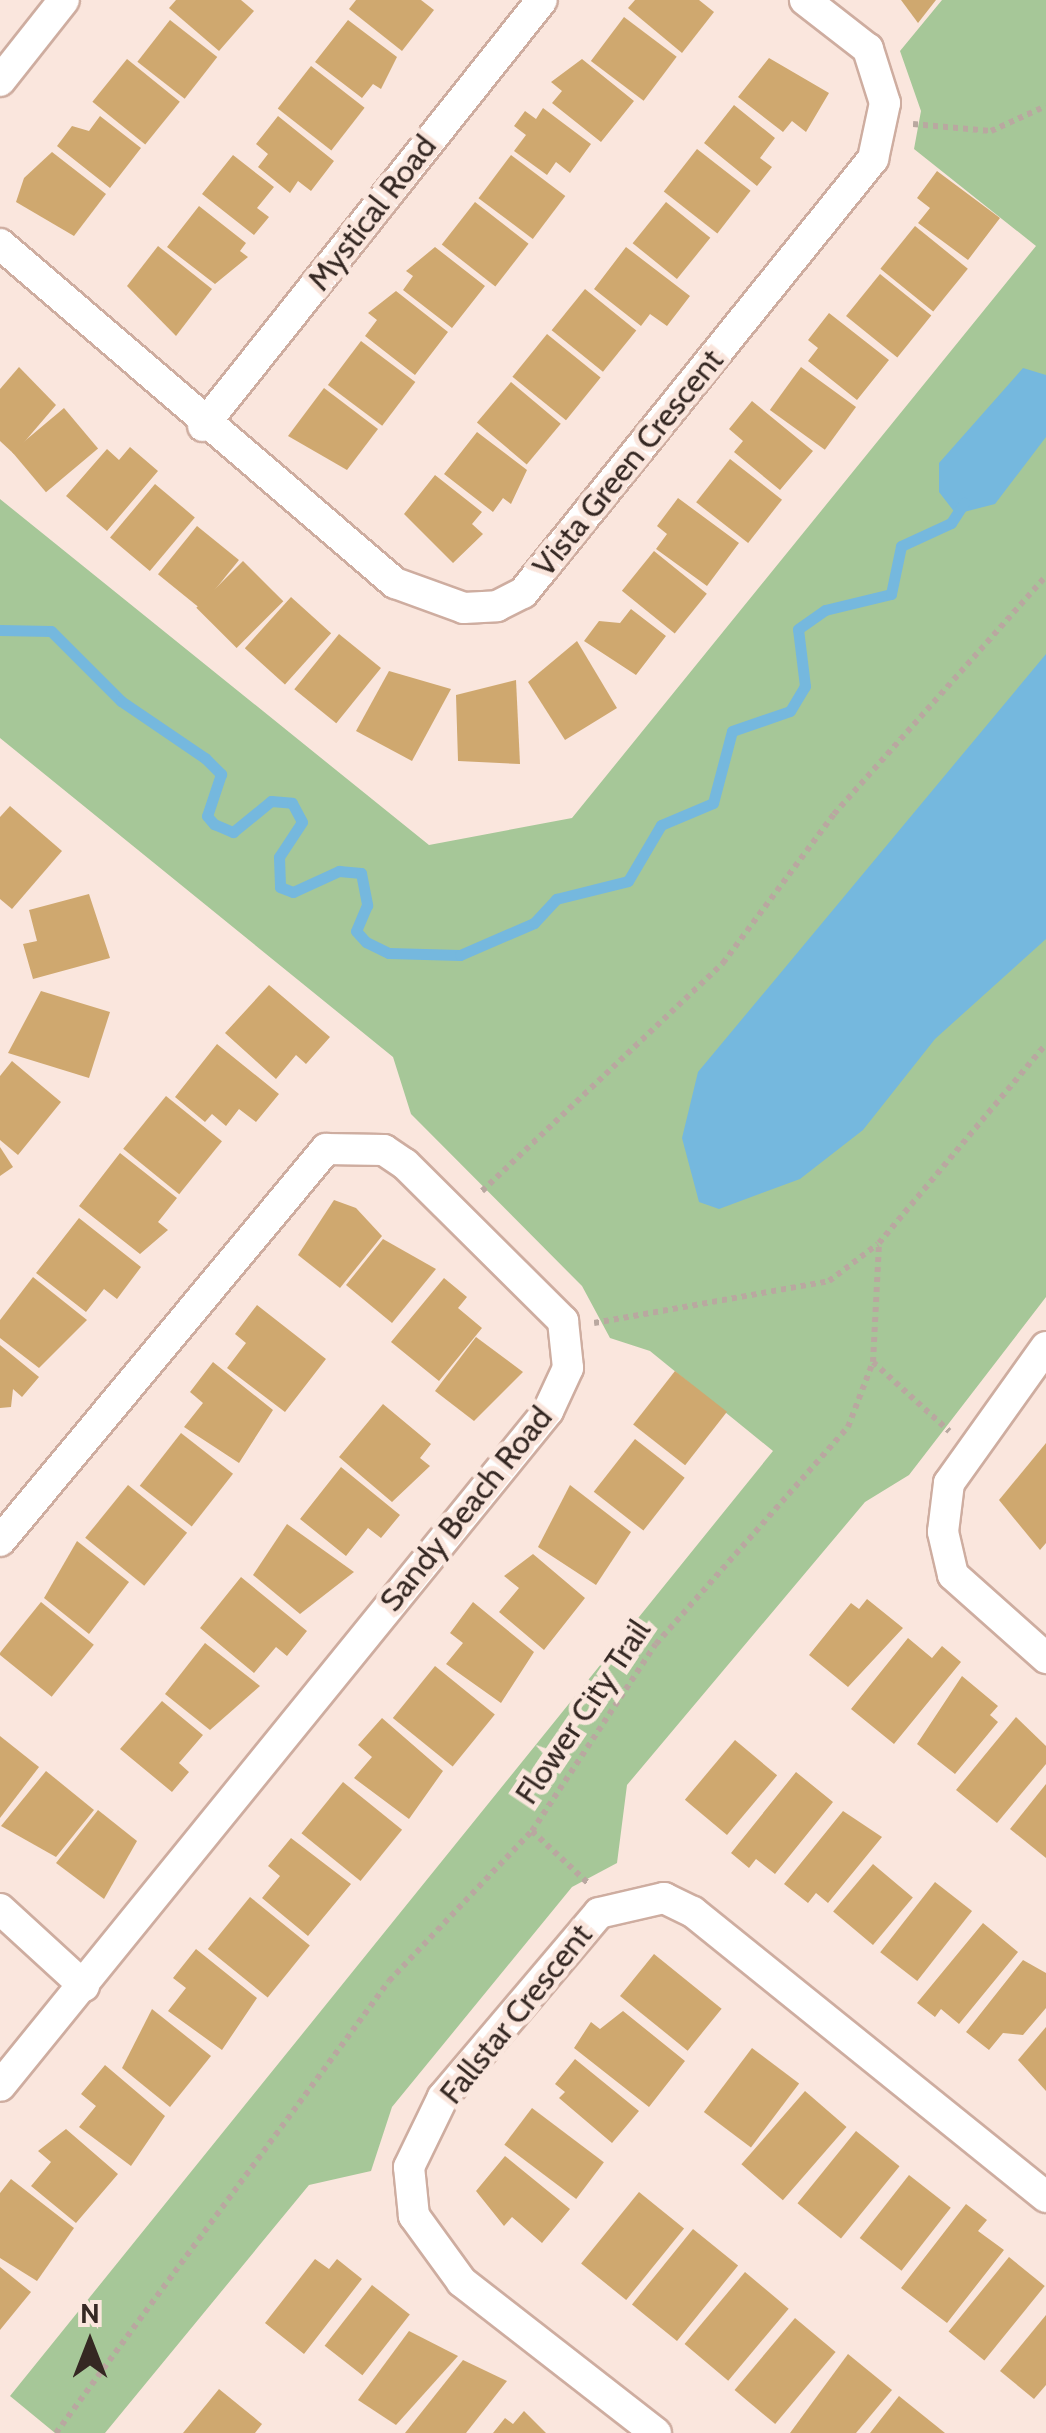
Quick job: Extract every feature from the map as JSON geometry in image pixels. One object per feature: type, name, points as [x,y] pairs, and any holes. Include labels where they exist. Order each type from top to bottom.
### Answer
[{"type":"street","points":[[0,81],[64,0]]},
{"type":"street","name":"Mystical Road","points":[[203,426],[542,0]]},
{"type":"street","name":"Vista Green Crescent","points":[[0,244],[203,426],[395,583],[464,608],[496,606],[523,593],[873,160],[885,103],[868,49],[806,0]]},
{"type":"street","name":"Sandy Beach Road","points":[[0,1542],[326,1149],[384,1150],[405,1164],[563,1321],[568,1368],[548,1411],[0,2086]]},
{"type":"street","points":[[1046,1347],[949,1483],[943,1532],[953,1575],[1046,1658]]},
{"type":"street","name":"Fallstar Crescent","points":[[656,2433],[462,2282],[414,2216],[410,2167],[443,2097],[599,1913],[664,1898],[693,1912],[1046,2196]]},
{"type":"street","points":[[0,1909],[84,1986]]},
{"type":"path","points":[[881,121],[991,131],[1046,106]]},
{"type":"path","points":[[482,1190],[723,963],[834,814],[1046,576]]},
{"type":"path","points":[[594,1323],[830,1281],[879,1243],[1046,1044]]},
{"type":"path","name":"Flower City Trail","points":[[56,2433],[388,1982],[532,1831],[656,1644],[848,1427],[873,1362],[879,1243]]},
{"type":"path","points":[[873,1362],[970,1452]]},
{"type":"path","points":[[532,1831],[582,1869],[599,1913]]},
{"type":"green space","points":[[942,0],[1046,0],[1046,1297],[909,1475],[865,1502],[627,1785],[617,1863],[572,1887],[392,2107],[371,2171],[309,2185],[105,2433],[55,2433],[10,2396],[773,1451],[650,1351],[610,1338],[582,1286],[411,1114],[393,1057],[0,738],[0,499],[429,845],[572,818],[1036,246],[914,149],[921,111],[900,51]]},
{"type":"water","points":[[1023,368],[1046,375],[1046,437],[995,504],[956,514],[939,492],[939,463]]},
{"type":"water","points":[[1046,654],[1046,939],[935,1039],[863,1130],[800,1179],[719,1209],[699,1202],[682,1138],[698,1072]]},
{"type":"building","points":[[176,0],[241,0],[254,11],[219,51],[169,8]]},
{"type":"building","points":[[356,0],[421,0],[434,10],[402,51],[349,9]]},
{"type":"building","points":[[635,0],[699,0],[714,12],[682,53],[628,8]]},
{"type":"building","points":[[901,0],[936,0],[918,23]]},
{"type":"building","points":[[624,17],[677,57],[644,101],[591,61]]},
{"type":"building","points":[[170,20],[217,57],[185,99],[137,62]]},
{"type":"building","points":[[348,20],[397,57],[381,89],[373,84],[362,98],[315,62]]},
{"type":"building","points":[[769,58],[829,93],[806,132],[792,121],[783,132],[738,97]]},
{"type":"building","points":[[127,59],[180,102],[145,145],[92,102]]},
{"type":"building","points":[[582,59],[634,101],[601,142],[552,103],[562,91],[551,82]]},
{"type":"building","points":[[311,66],[365,108],[331,150],[278,109]]},
{"type":"building","points":[[734,105],[775,138],[760,158],[772,167],[757,186],[704,143]]},
{"type":"building","points":[[543,108],[591,144],[570,173],[556,162],[547,175],[514,151],[526,135],[514,126],[525,111],[536,119]]},
{"type":"building","points":[[100,116],[141,148],[110,188],[57,146],[72,126],[89,131]]},
{"type":"building","points":[[278,116],[334,161],[311,191],[298,181],[290,193],[258,167],[268,154],[256,144]]},
{"type":"building","points":[[697,149],[751,191],[717,233],[664,192]]},
{"type":"building","points":[[52,152],[106,194],[74,236],[16,202],[24,178]]},
{"type":"building","points":[[233,155],[274,187],[257,208],[269,217],[254,235],[202,194]]},
{"type":"building","points":[[511,155],[565,196],[533,239],[479,198]]},
{"type":"building","points":[[937,171],[1000,218],[968,260],[918,223],[930,208],[917,198]]},
{"type":"building","points":[[475,202],[529,244],[495,286],[442,245]]},
{"type":"building","points":[[666,202],[710,238],[677,279],[633,243]]},
{"type":"building","points":[[199,206],[246,243],[240,251],[248,257],[215,284],[167,247]]},
{"type":"building","points":[[915,226],[968,269],[933,312],[880,269]]},
{"type":"building","points":[[158,246],[212,289],[176,336],[127,286]]},
{"type":"building","points":[[435,247],[485,286],[452,328],[403,290],[413,276],[406,271]]},
{"type":"building","points":[[626,247],[690,296],[667,326],[650,314],[641,326],[594,289]]},
{"type":"building","points":[[880,274],[931,316],[897,358],[846,316]]},
{"type":"building","points":[[585,289],[636,331],[603,372],[552,330]]},
{"type":"building","points":[[396,291],[448,332],[415,375],[365,336],[377,320],[368,313]]},
{"type":"building","points":[[829,313],[889,360],[857,400],[808,361],[818,348],[808,340]]},
{"type":"building","points":[[547,334],[601,377],[566,420],[512,377]]},
{"type":"building","points":[[361,341],[415,382],[382,426],[328,385]]},
{"type":"building","points":[[19,367],[56,405],[14,454],[0,441],[0,389]]},
{"type":"building","points":[[801,367],[856,407],[825,450],[770,410]]},
{"type":"building","points":[[511,382],[561,424],[527,464],[477,423]]},
{"type":"building","points":[[324,388],[378,429],[347,470],[288,436]]},
{"type":"building","points":[[752,401],[813,451],[780,490],[734,452],[743,441],[729,429]]},
{"type":"building","points":[[64,408],[98,449],[46,492],[12,452]]},
{"type":"building","points":[[477,432],[527,470],[511,504],[503,498],[493,512],[444,474]]},
{"type":"building","points":[[130,447],[158,471],[107,531],[66,496],[107,449],[119,460]]},
{"type":"building","points":[[730,459],[782,500],[748,543],[696,502]]},
{"type":"building","points":[[435,475],[482,512],[472,524],[483,534],[453,563],[404,514]]},
{"type":"building","points":[[155,484],[195,517],[150,571],[110,538]]},
{"type":"building","points":[[678,498],[739,543],[707,586],[656,549],[667,534],[657,526]]},
{"type":"building","points":[[197,526],[239,560],[200,608],[158,574]]},
{"type":"building","points":[[654,551],[707,594],[675,633],[622,591]]},
{"type":"building","points":[[243,561],[283,601],[237,648],[196,608]]},
{"type":"building","points":[[291,597],[331,633],[285,684],[245,648]]},
{"type":"building","points":[[631,609],[666,636],[636,675],[584,641],[599,621],[620,623]]},
{"type":"building","points":[[339,634],[381,668],[336,723],[294,689]]},
{"type":"building","points":[[577,641],[617,708],[565,740],[528,682]]},
{"type":"building","points":[[389,671],[451,689],[412,761],[356,731]]},
{"type":"building","points":[[516,680],[520,764],[458,761],[456,695]]},
{"type":"building","points":[[10,806],[62,851],[12,909],[0,899],[0,817]]},
{"type":"building","points":[[89,894],[110,958],[33,979],[23,944],[37,941],[29,910]]},
{"type":"building","points":[[269,985],[330,1037],[306,1064],[296,1055],[276,1079],[225,1033]]},
{"type":"building","points":[[41,991],[110,1012],[89,1078],[8,1053]]},
{"type":"building","points":[[217,1044],[279,1094],[256,1122],[239,1109],[226,1126],[212,1114],[205,1122],[175,1097]]},
{"type":"building","points":[[12,1061],[61,1102],[18,1155],[0,1140],[0,1076]]},
{"type":"building","points":[[166,1096],[222,1141],[179,1194],[123,1149]]},
{"type":"building","points":[[0,1147],[13,1167],[0,1176]]},
{"type":"building","points":[[120,1153],[177,1198],[158,1222],[168,1230],[140,1254],[79,1206]]},
{"type":"building","points":[[334,1200],[356,1208],[382,1236],[340,1288],[298,1255]]},
{"type":"building","points":[[79,1218],[141,1267],[117,1299],[104,1289],[86,1312],[36,1273]]},
{"type":"building","points":[[383,1239],[436,1269],[392,1323],[346,1285]]},
{"type":"building","points":[[33,1277],[87,1320],[39,1368],[0,1338],[0,1320]]},
{"type":"building","points":[[444,1278],[467,1297],[458,1308],[482,1328],[439,1381],[391,1342]]},
{"type":"building","points":[[257,1305],[326,1359],[285,1412],[227,1368],[246,1343],[235,1334]]},
{"type":"building","points":[[476,1337],[523,1372],[474,1421],[435,1391]]},
{"type":"building","points":[[0,1345],[39,1377],[22,1397],[13,1389],[11,1407],[0,1408]]},
{"type":"building","points":[[213,1362],[273,1410],[239,1463],[184,1427],[203,1403],[190,1392]]},
{"type":"building","points":[[675,1371],[727,1412],[685,1465],[633,1425]]},
{"type":"building","points":[[383,1404],[431,1444],[420,1458],[430,1466],[392,1502],[339,1457]]},
{"type":"building","points":[[181,1433],[233,1474],[192,1526],[140,1486]]},
{"type":"building","points":[[635,1439],[685,1478],[643,1531],[594,1492]]},
{"type":"building","points":[[1046,1443],[1046,1543],[1040,1550],[999,1500]]},
{"type":"building","points":[[341,1467],[400,1515],[381,1538],[368,1528],[346,1556],[300,1519]]},
{"type":"building","points":[[128,1485],[187,1533],[144,1586],[85,1538]]},
{"type":"building","points":[[570,1485],[631,1532],[596,1585],[538,1547]]},
{"type":"building","points":[[287,1524],[354,1572],[300,1614],[253,1575]]},
{"type":"building","points":[[77,1541],[129,1582],[89,1634],[44,1598]]},
{"type":"building","points":[[533,1554],[585,1598],[544,1650],[499,1612],[519,1588],[504,1576]]},
{"type":"building","points":[[241,1577],[307,1631],[287,1656],[276,1647],[254,1673],[200,1628]]},
{"type":"building","points":[[867,1599],[903,1628],[848,1687],[809,1655],[851,1603],[859,1609]]},
{"type":"building","points":[[41,1602],[94,1645],[52,1697],[0,1655]]},
{"type":"building","points":[[473,1602],[534,1652],[501,1703],[446,1664],[463,1643],[450,1633]]},
{"type":"building","points":[[908,1638],[932,1658],[942,1646],[961,1662],[894,1744],[851,1709]]},
{"type":"building","points":[[205,1643],[260,1686],[210,1730],[165,1694]]},
{"type":"building","points":[[435,1666],[495,1714],[453,1767],[393,1718]]},
{"type":"building","points":[[962,1676],[998,1706],[990,1715],[998,1722],[955,1774],[917,1744]]},
{"type":"building","points":[[162,1701],[203,1735],[179,1763],[189,1772],[172,1792],[120,1749]]},
{"type":"building","points":[[1016,1717],[1046,1746],[1046,1764],[997,1823],[956,1790]]},
{"type":"building","points":[[382,1718],[443,1771],[409,1819],[354,1778],[372,1757],[358,1745]]},
{"type":"building","points":[[0,1736],[39,1767],[0,1818]]},
{"type":"building","points":[[735,1740],[777,1775],[727,1835],[685,1800]]},
{"type":"building","points":[[46,1771],[94,1810],[56,1857],[1,1826]]},
{"type":"building","points":[[796,1772],[833,1802],[775,1874],[756,1859],[749,1868],[731,1853]]},
{"type":"building","points":[[343,1782],[402,1830],[361,1881],[301,1833]]},
{"type":"building","points":[[1046,1784],[1046,1858],[1010,1829]]},
{"type":"building","points":[[98,1810],[137,1841],[104,1899],[56,1863]]},
{"type":"building","points":[[843,1811],[882,1837],[828,1903],[816,1893],[808,1903],[784,1884]]},
{"type":"building","points":[[291,1838],[351,1884],[308,1936],[262,1898],[280,1876],[268,1866]]},
{"type":"building","points":[[873,1864],[913,1897],[873,1945],[833,1911]]},
{"type":"building","points":[[935,1882],[972,1911],[917,1981],[880,1952]]},
{"type":"building","points":[[250,1897],[310,1945],[268,1998],[208,1949]]},
{"type":"building","points":[[983,1923],[1018,1952],[959,2024],[941,2009],[935,2017],[917,2003]]},
{"type":"building","points":[[196,1949],[257,1998],[222,2050],[168,2011],[186,1988],[173,1978]]},
{"type":"building","points":[[654,1954],[722,2009],[688,2051],[620,1996]]},
{"type":"building","points":[[1023,1960],[1046,1973],[1046,2008],[1023,2035],[1003,2033],[989,2050],[966,2032]]},
{"type":"building","points":[[152,2009],[211,2056],[170,2107],[122,2068]]},
{"type":"building","points":[[623,2011],[685,2061],[649,2107],[574,2048],[591,2022],[600,2029]]},
{"type":"building","points":[[1046,2027],[1046,2091],[1018,2060]]},
{"type":"building","points":[[752,2048],[799,2084],[751,2147],[704,2112]]},
{"type":"building","points":[[575,2059],[639,2111],[612,2143],[559,2098],[565,2092],[555,2084]]},
{"type":"building","points":[[105,2065],[165,2116],[131,2166],[79,2127],[96,2106],[81,2094]]},
{"type":"building","points":[[805,2091],[847,2127],[783,2200],[741,2164]]},
{"type":"building","points":[[532,2108],[604,2162],[576,2199],[504,2145]]},
{"type":"building","points":[[66,2129],[118,2174],[76,2223],[31,2186],[51,2162],[38,2151]]},
{"type":"building","points":[[856,2131],[900,2166],[841,2239],[797,2203]]},
{"type":"building","points":[[505,2156],[570,2209],[542,2243],[512,2217],[504,2226],[476,2191]]},
{"type":"building","points":[[909,2175],[951,2208],[902,2271],[860,2238]]},
{"type":"building","points":[[11,2179],[74,2228],[37,2281],[0,2258],[0,2193]]},
{"type":"building","points":[[639,2192],[684,2229],[626,2300],[581,2263]]},
{"type":"building","points":[[966,2204],[987,2220],[978,2231],[1004,2250],[947,2323],[901,2288]]},
{"type":"building","points":[[693,2229],[738,2266],[677,2341],[632,2304]]},
{"type":"building","points":[[1009,2257],[1045,2286],[984,2361],[949,2332]]},
{"type":"building","points":[[315,2259],[329,2269],[337,2259],[362,2279],[304,2354],[265,2323]]},
{"type":"building","points":[[0,2267],[31,2292],[0,2330]]},
{"type":"building","points":[[745,2272],[789,2309],[728,2381],[685,2344]]},
{"type":"building","points":[[372,2285],[410,2315],[362,2375],[325,2346]]},
{"type":"building","points":[[1046,2315],[1046,2385],[1034,2399],[1000,2371]]},
{"type":"building","points":[[795,2318],[836,2352],[775,2424],[735,2390]]},
{"type":"building","points":[[409,2331],[458,2356],[396,2425],[358,2400]]},
{"type":"building","points":[[848,2354],[892,2390],[856,2433],[790,2433]]},
{"type":"building","points":[[463,2360],[507,2381],[466,2433],[405,2433]]},
{"type":"building","points":[[219,2389],[262,2424],[255,2433],[183,2433]]},
{"type":"building","points":[[899,2396],[945,2433],[870,2433]]},
{"type":"building","points":[[524,2411],[546,2433],[493,2433],[505,2418],[513,2424]]},
{"type":"waterway","points":[[0,630],[51,631],[121,701],[205,758],[221,774],[207,816],[214,824],[233,832],[271,801],[292,803],[302,822],[279,857],[280,887],[293,892],[339,871],[361,873],[367,905],[356,931],[366,942],[389,953],[460,955],[534,923],[556,899],[628,881],[661,825],[713,803],[732,731],[790,711],[805,686],[798,629],[825,610],[891,594],[901,546],[951,523],[964,503]]}]
